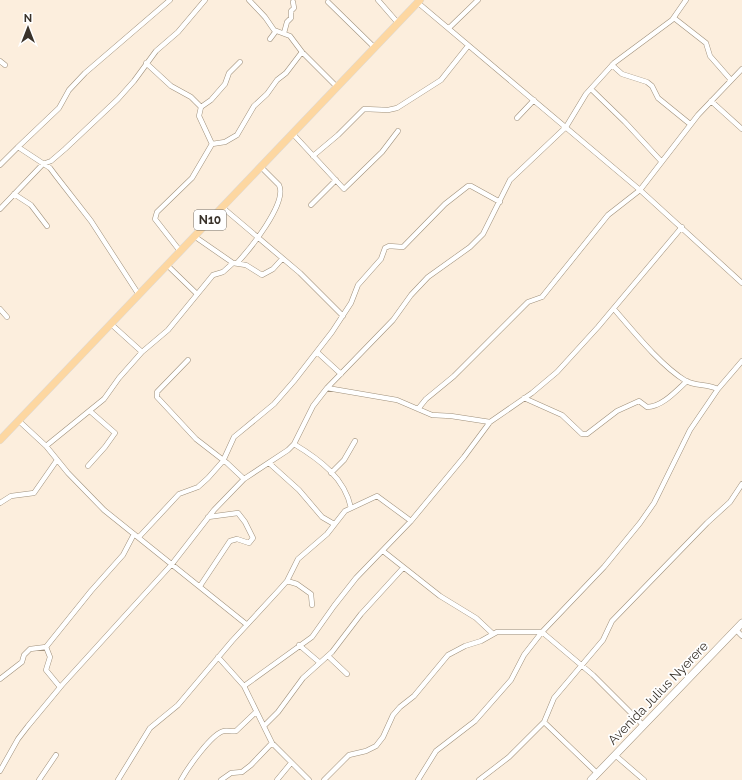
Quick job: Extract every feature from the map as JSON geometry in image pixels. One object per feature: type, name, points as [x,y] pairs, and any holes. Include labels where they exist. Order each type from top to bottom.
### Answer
[{"type":"main road","name":"N10","points":[[0,440],[338,87],[418,1]]},
{"type":"street","points":[[0,165],[59,108],[69,90],[85,73],[170,0]]},
{"type":"street","points":[[0,209],[43,164],[51,161],[65,149],[118,99],[134,81],[156,51],[178,32],[205,0]]},
{"type":"street","points":[[249,0],[257,7],[276,31],[284,32],[291,38],[302,52],[338,87]]},
{"type":"street","points":[[378,0],[398,23]]},
{"type":"street","points":[[449,28],[478,0]]},
{"type":"street","points":[[0,772],[18,739],[60,687],[172,564],[208,517],[244,479],[294,444],[313,406],[327,388],[393,320],[407,300],[428,277],[470,247],[483,234],[510,180],[566,127],[591,89],[612,65],[674,18],[686,0]]},
{"type":"street","points":[[418,1],[468,46],[640,190],[742,283]]},
{"type":"street","points":[[284,32],[287,22],[291,18],[291,11],[294,8],[293,2]]},
{"type":"street","points":[[328,2],[375,48]]},
{"type":"street","points":[[674,18],[706,43],[710,56],[731,80]]},
{"type":"street","points":[[270,39],[276,31]]},
{"type":"street","points":[[313,156],[338,135],[364,109],[388,110],[397,108],[441,80],[468,46]]},
{"type":"street","points":[[212,144],[225,142],[237,135],[254,106],[267,94],[277,80],[286,72],[302,52]]},
{"type":"street","points":[[0,61],[5,65]]},
{"type":"street","points":[[212,144],[199,116],[201,107],[211,100],[225,84],[229,73],[240,62]]},
{"type":"street","points":[[146,63],[171,86],[191,98],[201,107]]},
{"type":"street","points":[[612,65],[622,74],[647,82],[652,86],[658,98],[690,124]]},
{"type":"street","points":[[418,409],[426,399],[454,376],[528,302],[542,297],[608,215],[640,190],[690,124],[742,69]]},
{"type":"street","points":[[591,89],[625,122],[661,161]]},
{"type":"street","points":[[517,118],[534,100]]},
{"type":"street","points":[[711,101],[742,129]]},
{"type":"street","points":[[292,134],[344,189],[347,188],[382,152],[398,131]]},
{"type":"street","points":[[180,251],[158,223],[155,215],[162,206],[192,178],[212,144]]},
{"type":"street","points":[[18,147],[50,168],[91,221],[139,295]]},
{"type":"street","points":[[46,446],[91,412],[104,399],[119,378],[142,352],[168,330],[213,275],[223,272],[235,263],[258,237],[274,212],[281,189],[279,185],[261,167]]},
{"type":"street","points":[[311,205],[336,180]]},
{"type":"street","points":[[0,679],[22,662],[24,655],[30,649],[46,647],[91,591],[124,555],[137,535],[176,496],[184,491],[198,487],[223,461],[234,437],[274,404],[318,352],[351,303],[358,286],[381,259],[385,248],[389,246],[403,247],[445,204],[468,186],[471,186],[500,202]]},
{"type":"street","points":[[14,194],[31,205],[47,226]]},
{"type":"street","points":[[222,207],[300,273],[343,316]]},
{"type":"street","points":[[244,686],[312,637],[356,578],[411,521],[490,422],[557,372],[614,309],[682,227]]},
{"type":"street","points":[[194,236],[235,263],[246,265],[262,275],[273,269],[282,259]]},
{"type":"street","points":[[167,265],[197,294]]},
{"type":"street","points":[[0,309],[7,317]]},
{"type":"street","points":[[614,309],[667,368],[687,381],[704,384],[718,389]]},
{"type":"street","points":[[111,324],[142,352]]},
{"type":"street","points":[[318,352],[341,374]]},
{"type":"street","points":[[188,360],[159,389],[156,395],[196,439],[244,479]]},
{"type":"street","points":[[418,780],[436,752],[476,721],[511,680],[524,655],[542,632],[604,566],[640,523],[659,493],[683,444],[718,389],[742,361]]},
{"type":"street","points":[[524,398],[535,405],[562,415],[582,434],[587,434],[625,407],[639,401],[647,407],[653,406],[670,396],[687,381]]},
{"type":"street","points":[[327,388],[397,400],[432,415],[451,416],[490,422]]},
{"type":"street","points":[[88,466],[105,447],[114,433],[113,430],[91,412]]},
{"type":"street","points":[[19,421],[46,446],[57,460],[104,510],[246,624]]},
{"type":"street","points":[[331,473],[344,460],[355,441]]},
{"type":"street","points":[[294,444],[315,459],[341,482],[351,508]]},
{"type":"street","points":[[0,503],[11,496],[34,493],[57,460]]},
{"type":"street","points":[[268,463],[299,490],[322,517],[334,524]]},
{"type":"street","points":[[479,780],[509,757],[544,722],[554,698],[583,666],[603,640],[612,621],[707,523],[730,502],[742,484]]},
{"type":"street","points":[[118,780],[150,728],[178,705],[246,624],[287,581],[297,560],[327,534],[342,514],[376,496],[411,521]]},
{"type":"street","points":[[200,586],[230,541],[237,539],[249,543],[253,538],[245,522],[238,513],[208,517]]},
{"type":"street","points":[[383,551],[440,596],[476,618],[492,633]]},
{"type":"street","points":[[264,726],[278,712],[303,678],[319,662],[328,656],[361,614],[403,568]]},
{"type":"street","points":[[287,581],[297,584],[311,594],[312,605]]},
{"type":"street","name":"Avenida Julius Nyerere","points":[[591,780],[742,623]]},
{"type":"street","points":[[736,630],[742,636]]},
{"type":"street","points":[[324,780],[349,755],[371,750],[376,746],[383,737],[393,715],[400,707],[414,696],[448,655],[465,646],[479,642],[492,633],[542,632],[583,666],[643,725]]},
{"type":"street","points":[[300,645],[319,662]]},
{"type":"street","points":[[46,647],[50,657],[46,670],[60,687]]},
{"type":"street","points":[[328,656],[347,674]]},
{"type":"street","points":[[218,657],[244,686],[272,743],[291,764],[309,780]]},
{"type":"street","points":[[181,780],[197,756],[210,741],[222,731],[236,731],[256,712]]},
{"type":"street","points":[[544,722],[597,774]]},
{"type":"street","points":[[221,780],[231,773],[242,772],[252,765],[272,743]]},
{"type":"street","points":[[39,780],[56,755]]},
{"type":"street","points":[[615,755],[644,780]]},
{"type":"street","points":[[277,780],[291,764]]}]
